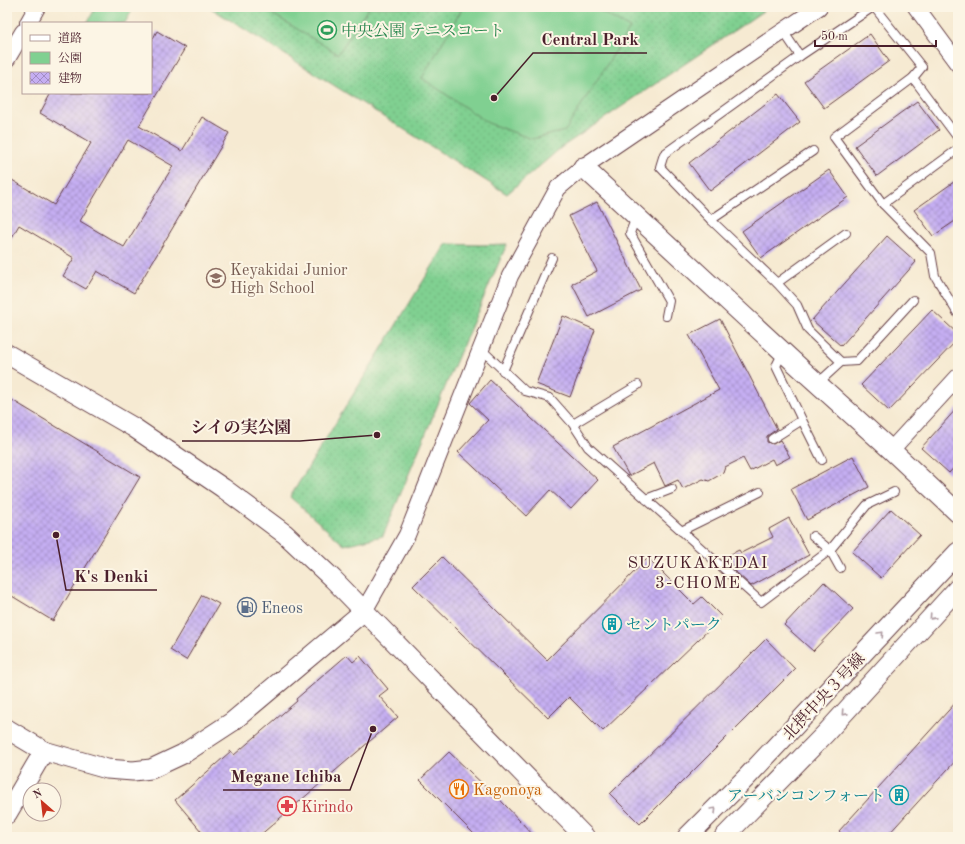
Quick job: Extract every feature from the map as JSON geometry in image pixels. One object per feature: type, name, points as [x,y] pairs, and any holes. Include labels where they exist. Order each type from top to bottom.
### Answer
[{"type":"street","points":[[29,22],[37,7]]},
{"type":"street","points":[[7,729],[44,752],[107,769],[133,771],[151,769],[183,754],[232,722],[364,611],[407,535],[510,276],[558,188],[583,167],[819,7]]},
{"type":"street","points":[[916,7],[958,64]]},
{"type":"street","points":[[7,59],[22,34]]},
{"type":"street","points":[[583,167],[958,513]]},
{"type":"street","points":[[7,354],[133,427],[223,488],[285,534],[333,579],[585,837]]},
{"type":"street","points":[[891,450],[958,377]]},
{"type":"street","name":"北摂中央３号線","points":[[687,837],[746,778],[958,552]]},
{"type":"street","name":"北摂中央３号線","points":[[724,837],[825,734],[958,588]]},
{"type":"street","points":[[7,814],[44,752]]},
{"type":"lane","points":[[841,362],[808,330],[797,305],[777,283],[711,220],[660,167],[664,154],[800,56],[874,7],[922,67],[913,78],[834,137],[883,204],[931,253],[935,276],[958,314]]},
{"type":"lane","points":[[783,31],[800,56]]},
{"type":"lane","points":[[913,78],[958,138]]},
{"type":"lane","points":[[883,204],[958,149]]},
{"type":"lane","points":[[711,220],[813,151]]},
{"type":"lane","points":[[636,216],[630,233],[669,301],[666,316]]},
{"type":"lane","points":[[777,283],[846,233]]},
{"type":"lane","points":[[503,371],[552,258]]},
{"type":"lane","points":[[817,384],[841,362],[857,362],[913,300]]},
{"type":"lane","points":[[481,349],[524,391],[550,398],[573,424],[588,447],[761,602],[830,550],[867,506],[894,492]]},
{"type":"lane","points":[[783,352],[776,366],[822,460]]},
{"type":"lane","points":[[573,424],[638,385]]},
{"type":"lane","points":[[772,438],[802,420]]},
{"type":"lane","points":[[646,499],[672,489]]},
{"type":"lane","points":[[681,531],[760,492]]},
{"type":"lane","points":[[813,536],[830,550],[840,568]]},
{"type":"green space","points":[[96,7],[134,7],[126,22],[88,22]]},
{"type":"green space","points":[[209,7],[769,7],[562,147],[507,194]]},
{"type":"green space","name":"中央公園 テニスコート","points":[[261,7],[369,7],[338,54]]},
{"type":"green space","points":[[463,7],[592,7],[630,28],[565,131],[532,139],[488,123],[422,78]]},
{"type":"green space","points":[[446,244],[507,244],[383,536],[344,545],[290,497]]},
{"type":"building","points":[[157,31],[185,48],[139,126],[182,151],[202,117],[229,133],[134,293],[97,271],[86,289],[63,276],[74,258],[19,225],[7,246],[7,177],[54,205],[91,143],[40,113],[50,94],[152,94],[152,40]],"holes":[[[128,140],[173,166],[124,247],[80,221]]]},
{"type":"building","points":[[870,34],[889,61],[824,108],[804,81]]},
{"type":"building","points":[[778,94],[800,122],[710,191],[689,163]]},
{"type":"building","points":[[917,101],[939,130],[877,176],[855,146]]},
{"type":"building","points":[[829,170],[848,197],[761,258],[742,231]]},
{"type":"building","points":[[958,179],[958,219],[933,236],[914,210]]},
{"type":"building","points":[[597,202],[641,290],[589,317],[572,284],[597,271],[569,216]]},
{"type":"building","points":[[887,236],[916,262],[841,346],[812,320]]},
{"type":"building","points":[[932,310],[958,334],[958,339],[889,411],[861,385]]},
{"type":"building","points":[[563,316],[595,330],[570,397],[536,384]]},
{"type":"building","points":[[720,319],[777,429],[767,436],[767,442],[773,444],[780,440],[790,457],[775,465],[772,459],[750,471],[743,458],[725,467],[723,473],[709,481],[703,479],[683,489],[678,480],[665,486],[654,463],[629,476],[613,447],[719,390],[689,335]]},
{"type":"building","points":[[490,380],[598,480],[571,509],[550,490],[526,516],[458,452],[488,420],[470,403]]},
{"type":"building","points":[[7,397],[140,477],[53,621],[7,593]]},
{"type":"building","points":[[958,407],[958,463],[949,473],[921,448]]},
{"type":"building","points":[[853,456],[869,487],[807,520],[791,489]]},
{"type":"building","points":[[891,509],[920,535],[881,578],[852,552]]},
{"type":"building","points":[[789,518],[809,555],[751,586],[736,572],[727,556],[739,550],[741,553],[773,537],[769,529]]},
{"type":"building","name":"セントパーク","points":[[442,557],[547,660],[648,558],[694,604],[702,597],[722,617],[603,731],[569,697],[548,718],[413,586]]},
{"type":"building","points":[[824,582],[853,609],[813,651],[784,625]]},
{"type":"building","points":[[202,595],[219,604],[186,660],[170,650]]},
{"type":"building","name":"セントパーク","points":[[766,639],[795,669],[640,824],[610,794]]},
{"type":"building","points":[[347,655],[353,662],[360,656],[388,689],[379,696],[398,717],[258,837],[206,837],[175,800],[231,751],[234,755],[297,701],[296,699]]},
{"type":"building","name":"アーバンコンフォート","points":[[958,700],[958,758],[886,837],[845,837],[839,831]]},
{"type":"building","points":[[449,752],[490,791],[491,790],[535,837],[477,837],[420,780]]},
{"type":"place","name":"中央公園 テニスコート","points":[[327,30]]},
{"type":"place","name":"Central Park","points":[[494,98]]},
{"type":"place","name":"Keyakidai Junior High School","points":[[216,278]]},
{"type":"place","name":"シイの実公園","points":[[377,435]]},
{"type":"place","name":"K's Denki","points":[[56,535]]},
{"type":"place","name":"Eneos","points":[[247,607]]},
{"type":"place","name":"セントパーク","points":[[612,624]]},
{"type":"place","name":"Megane Ichiba","points":[[373,729]]},
{"type":"place","name":"Kagonoya","points":[[459,789]]},
{"type":"place","name":"アーバンコンフォート","points":[[899,795]]},
{"type":"place","name":"Kirindo","points":[[287,806]]},
{"type":"district","name":"SUZUKAKEDAI 3-CHOME","points":[[698,572]]}]
